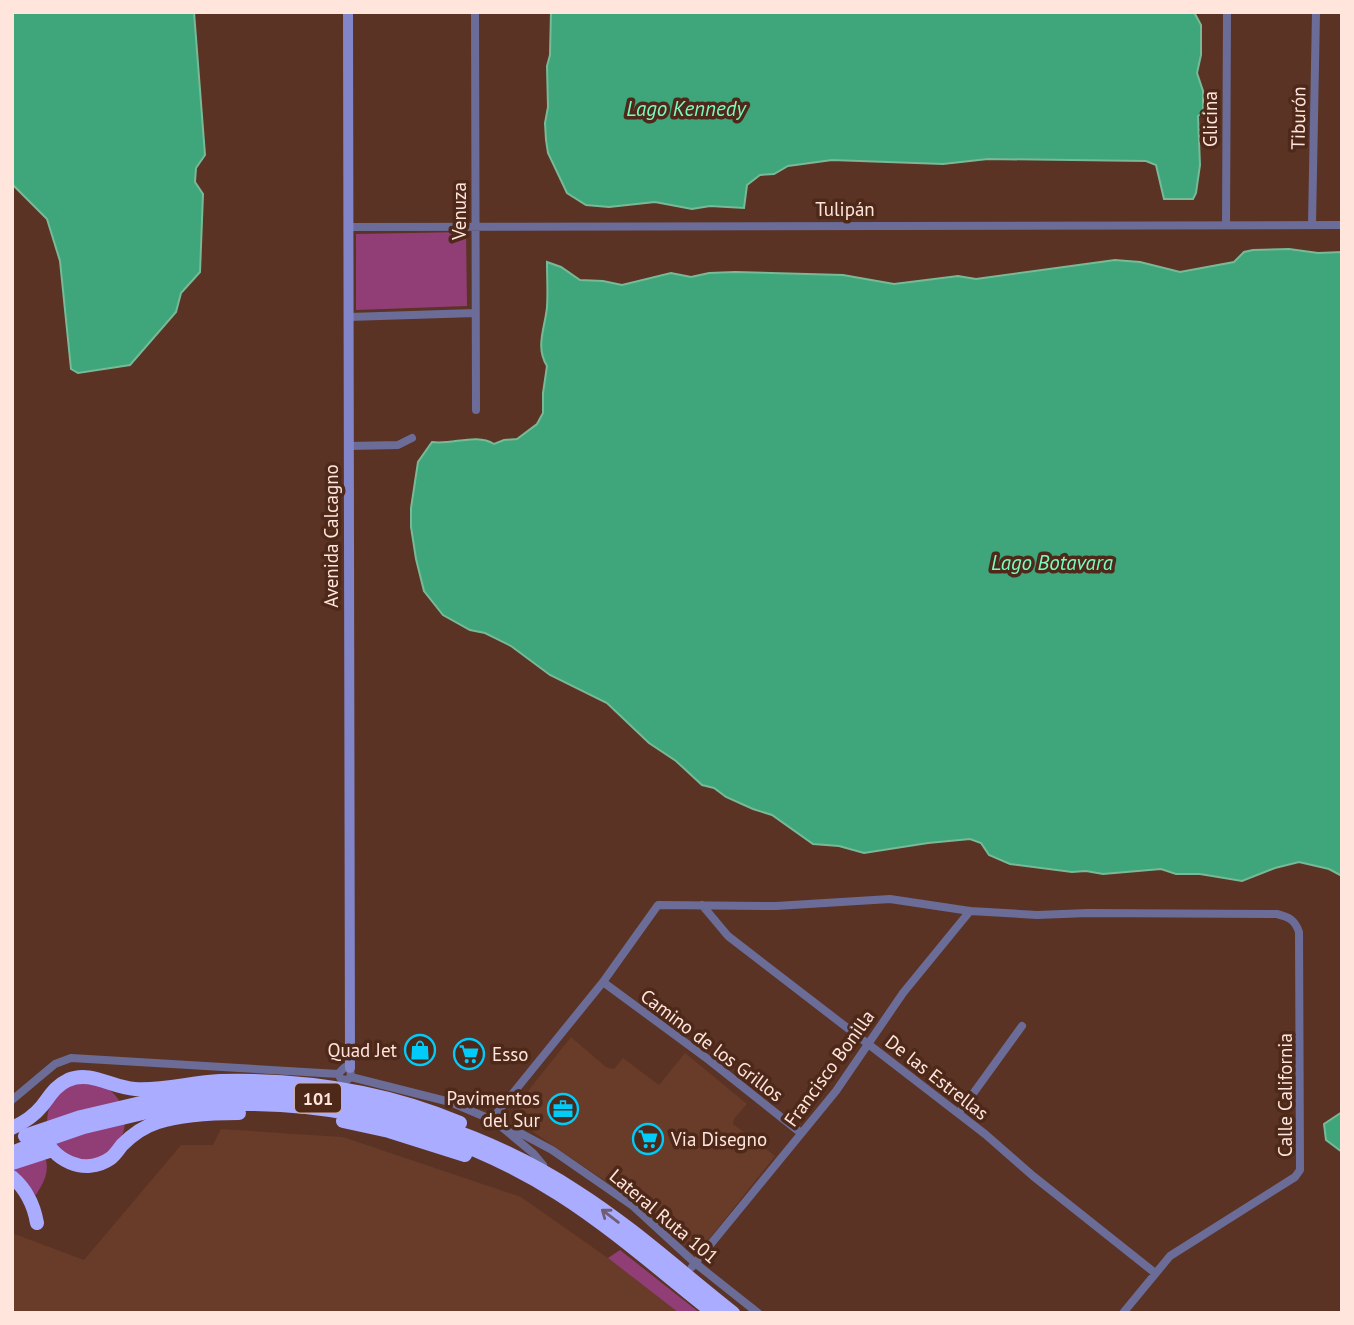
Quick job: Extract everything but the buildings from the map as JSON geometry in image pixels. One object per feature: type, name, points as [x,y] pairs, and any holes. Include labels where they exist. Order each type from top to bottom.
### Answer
[{"type":"highway","points":[[20,1138],[31,1117],[57,1086],[69,1079],[96,1078],[135,1089],[216,1082],[302,1084],[353,1090],[401,1101],[436,1113],[543,1165],[554,1178]]},
{"type":"highway","points":[[109,1083],[121,1095],[128,1110],[130,1127],[124,1143]]},
{"type":"highway","name":"101","points":[[12,1153],[20,1138],[81,1116],[146,1107],[200,1095],[255,1093],[363,1104],[452,1129],[505,1151],[554,1178],[690,1269],[733,1313]]},
{"type":"highway","points":[[44,1104],[41,1131],[52,1150],[66,1162],[79,1166],[93,1165],[111,1158],[124,1143],[158,1122],[235,1113],[324,1118],[389,1131],[496,1167],[510,1167]]},
{"type":"highway","name":"101","points":[[146,1107],[259,1104],[338,1111],[393,1122],[447,1138],[510,1167],[578,1206],[714,1313]]},
{"type":"highway","points":[[12,1163],[52,1150]]},
{"type":"highway","points":[[12,1177],[23,1188],[31,1202],[37,1223]]},
{"type":"street","name":"Avenida Calcagno","points":[[347,1069],[348,12]]},
{"type":"street","name":"Venuza","points":[[475,12],[476,410]]},
{"type":"street","name":"Glicina","points":[[1226,225],[1227,12]]},
{"type":"street","name":"Tiburón","points":[[1312,225],[1316,12]]},
{"type":"street","name":"Tulipán","points":[[349,227],[1342,225]]},
{"type":"street","points":[[349,317],[475,313]]},
{"type":"street","points":[[349,446],[398,445],[412,438]]},
{"type":"street","points":[[543,1165],[533,1153],[492,1119],[603,982],[658,905],[776,906],[890,899],[970,911]]},
{"type":"street","name":"De las Estrellas","points":[[702,905],[728,936],[959,1113],[1155,1273]]},
{"type":"street","name":"Calle California","points":[[970,911],[1037,915],[1277,914],[1292,918],[1299,932],[1300,1170],[1294,1177],[1170,1256],[1123,1313]]},
{"type":"street","name":"Francisco Bonilla","points":[[690,1269],[836,1091],[903,993],[970,911]]},
{"type":"street","name":"Camino de los Grillos","points":[[603,982],[709,1060],[801,1133]]},
{"type":"street","points":[[959,1113],[1022,1026]]},
{"type":"street","name":"Lateral Ruta 101","points":[[12,1100],[55,1064],[71,1058],[347,1069],[450,1102],[492,1119],[552,1150],[609,1188],[653,1223],[690,1269],[758,1313]]},
{"type":"street","points":[[43,1074],[57,1086]]},
{"type":"shaded area","points":[[466,232],[467,306],[356,310],[356,234]]},
{"type":"shaded area","name":"Via Disegno","points":[[571,1037],[606,1067],[614,1069],[623,1058],[659,1085],[685,1053],[747,1104],[733,1124],[775,1156],[706,1243],[686,1247],[626,1195],[532,1131],[522,1120],[518,1107],[520,1101]]},
{"type":"shaded area","points":[[86,1082],[101,1085],[118,1099],[125,1121],[122,1136],[108,1153],[86,1160],[71,1157],[54,1143],[47,1121],[50,1106],[64,1089]]},
{"type":"shaded area","points":[[221,1129],[343,1137],[521,1197],[608,1258],[679,1313],[12,1313],[12,1233],[84,1260],[181,1145],[213,1145]]},
{"type":"shaded area","points":[[34,1160],[46,1160],[47,1165],[45,1178],[36,1195],[12,1171],[12,1167]]},
{"type":"shaded area","points":[[620,1250],[700,1313],[679,1313],[608,1258]]},
{"type":"water","points":[[12,12],[194,12],[205,155],[196,168],[195,182],[203,194],[200,272],[181,293],[176,312],[130,365],[78,373],[71,369],[60,261],[47,219],[12,184]]},
{"type":"water","name":"Lago Kennedy","points":[[551,12],[1194,12],[1201,25],[1201,55],[1197,73],[1203,91],[1203,112],[1198,116],[1200,165],[1196,193],[1193,199],[1164,199],[1156,165],[1146,161],[988,159],[943,164],[832,160],[788,166],[774,174],[760,175],[747,185],[744,208],[710,206],[692,209],[655,202],[609,207],[586,205],[567,193],[548,153],[545,123],[548,107],[547,66],[550,55]]},
{"type":"water","name":"Lago Botavara","points":[[1289,249],[1318,253],[1342,252],[1342,876],[1329,869],[1299,862],[1242,881],[1200,874],[1176,874],[1161,869],[1103,874],[1072,872],[1010,864],[989,855],[981,843],[970,839],[864,853],[839,846],[813,844],[772,815],[702,785],[676,761],[649,743],[607,703],[550,675],[511,646],[485,633],[470,630],[443,615],[424,591],[411,527],[418,462],[432,442],[480,439],[494,444],[517,439],[537,424],[543,413],[547,366],[541,345],[547,307],[547,262],[561,267],[580,280],[622,285],[671,273],[691,277],[735,272],[843,275],[894,284],[958,276],[976,279],[1115,260],[1140,262],[1180,272],[1234,262],[1244,252],[1253,250]]},
{"type":"water","points":[[1342,1112],[1342,1152],[1326,1140],[1324,1124]]},
{"type":"place","name":"Quad Jet","points":[[420,1050]]},
{"type":"place","name":"Esso","points":[[469,1054]]},
{"type":"place","name":"Pavimentos del Sur","points":[[563,1109]]},
{"type":"place","name":"Via Disegno","points":[[648,1139]]}]
